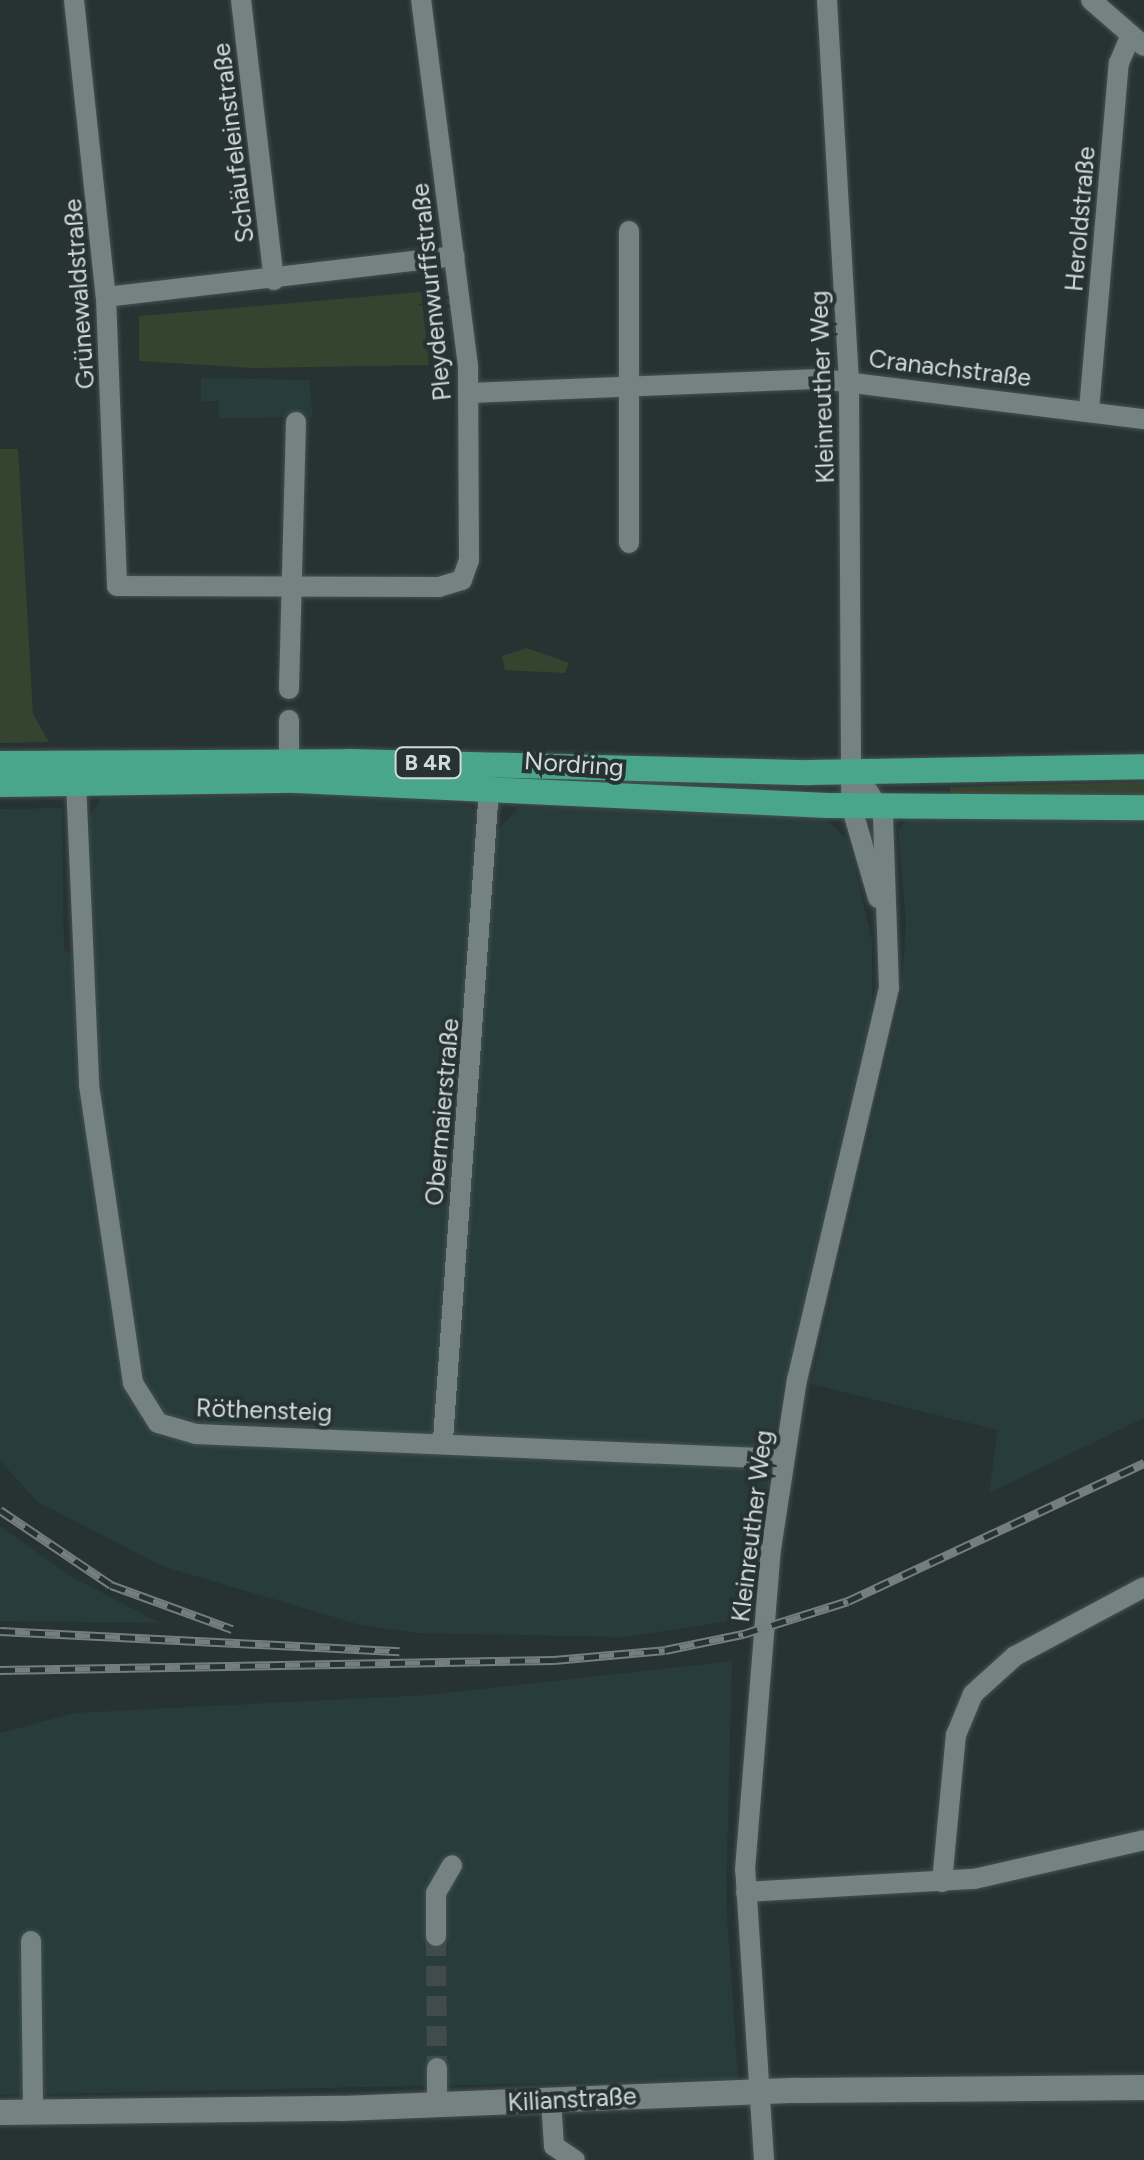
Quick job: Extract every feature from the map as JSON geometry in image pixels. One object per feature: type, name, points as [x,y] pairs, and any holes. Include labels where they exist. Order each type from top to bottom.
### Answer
[{"type":"main road","name":"Nordring","points":[[0,763],[289,760],[856,772],[1144,766]]},
{"type":"main road","name":"Nordring","points":[[0,784],[489,788],[851,805],[1144,807]]},
{"type":"main road","name":"Kilianstraße","points":[[0,2112],[437,2105],[759,2092],[1144,2087]]},
{"type":"street","name":"Grünewaldstraße","points":[[74,0],[106,297],[118,586],[289,587]]},
{"type":"street","name":"Schäufeleinstraße","points":[[242,0],[274,280]]},
{"type":"street","name":"Pleydenwurffstraße","points":[[289,587],[439,588],[462,580],[469,560],[468,393],[455,256],[420,0]]},
{"type":"street","name":"Kleinreuther Weg","points":[[827,0],[850,381],[856,772],[851,805],[882,908]]},
{"type":"street","points":[[1091,0],[1138,40]]},
{"type":"street","name":"Heroldstraße","points":[[1089,410],[1118,63],[1138,40]]},
{"type":"street","points":[[628,231],[629,543]]},
{"type":"street","points":[[106,297],[455,256]]},
{"type":"street","name":"Cranachstraße","points":[[468,393],[850,381],[1144,419]]},
{"type":"street","points":[[289,689],[289,587],[296,568],[296,422]]},
{"type":"street","points":[[289,720],[289,760]]},
{"type":"street","points":[[856,772],[881,803]]},
{"type":"street","name":"Röthensteig","points":[[76,782],[89,1084],[137,1394],[158,1423],[176,1431],[443,1440],[782,1459]]},
{"type":"street","name":"Obermaierstraße","points":[[443,1440],[489,788]]},
{"type":"street","name":"Kleinreuther Weg","points":[[764,2160],[746,1892],[750,1781],[782,1459],[885,1012],[889,958],[882,908],[881,803]]},
{"type":"street","points":[[942,1882],[956,1735],[973,1694],[1015,1656],[1144,1587]]},
{"type":"street","points":[[746,1892],[942,1882],[1144,1840]]},
{"type":"street","points":[[436,1936],[436,1893],[452,1865]]},
{"type":"street","points":[[30,1941],[32,2111]]},
{"type":"street","points":[[437,2068],[437,2105]]},
{"type":"street","points":[[551,2100],[554,2146],[575,2160]]},
{"type":"shaded area","points":[[201,378],[309,380],[313,417],[219,418],[219,401],[201,401]]},
{"type":"shaded area","points":[[370,793],[473,806],[487,958],[497,831],[518,807],[824,817],[848,840],[872,940],[872,1007],[776,1420],[750,1618],[625,1637],[415,1633],[357,1624],[162,1566],[38,1502],[0,1461],[0,809],[62,808],[64,950],[90,961],[90,817],[101,798]]},
{"type":"shaded area","points":[[933,813],[1144,820],[1144,1418],[989,1493],[998,1430],[811,1384],[901,997],[906,922],[898,829],[909,817]]},
{"type":"shaded area","points":[[0,1526],[72,1577],[160,1623],[0,1621]]},
{"type":"shaded area","points":[[732,1661],[726,1899],[738,2079],[0,2095],[0,1733],[75,1713],[428,1695]]},
{"type":"green space","points":[[421,292],[429,365],[254,368],[139,361],[139,316]]},
{"type":"green space","points":[[0,449],[18,449],[33,714],[49,742],[0,743]]},
{"type":"green space","points":[[527,648],[569,663],[565,673],[505,670],[502,656]]},
{"type":"green space","points":[[1144,782],[1144,796],[950,794],[950,787]]},
{"type":"tunnel","points":[[436,1936],[437,2068]]},
{"type":"railway","points":[[0,1670],[554,1660],[665,1650],[743,1634],[848,1601],[1144,1463]]},
{"type":"railway","points":[[0,1510],[111,1585],[232,1629]]},
{"type":"railway","points":[[0,1631],[400,1651]]}]
